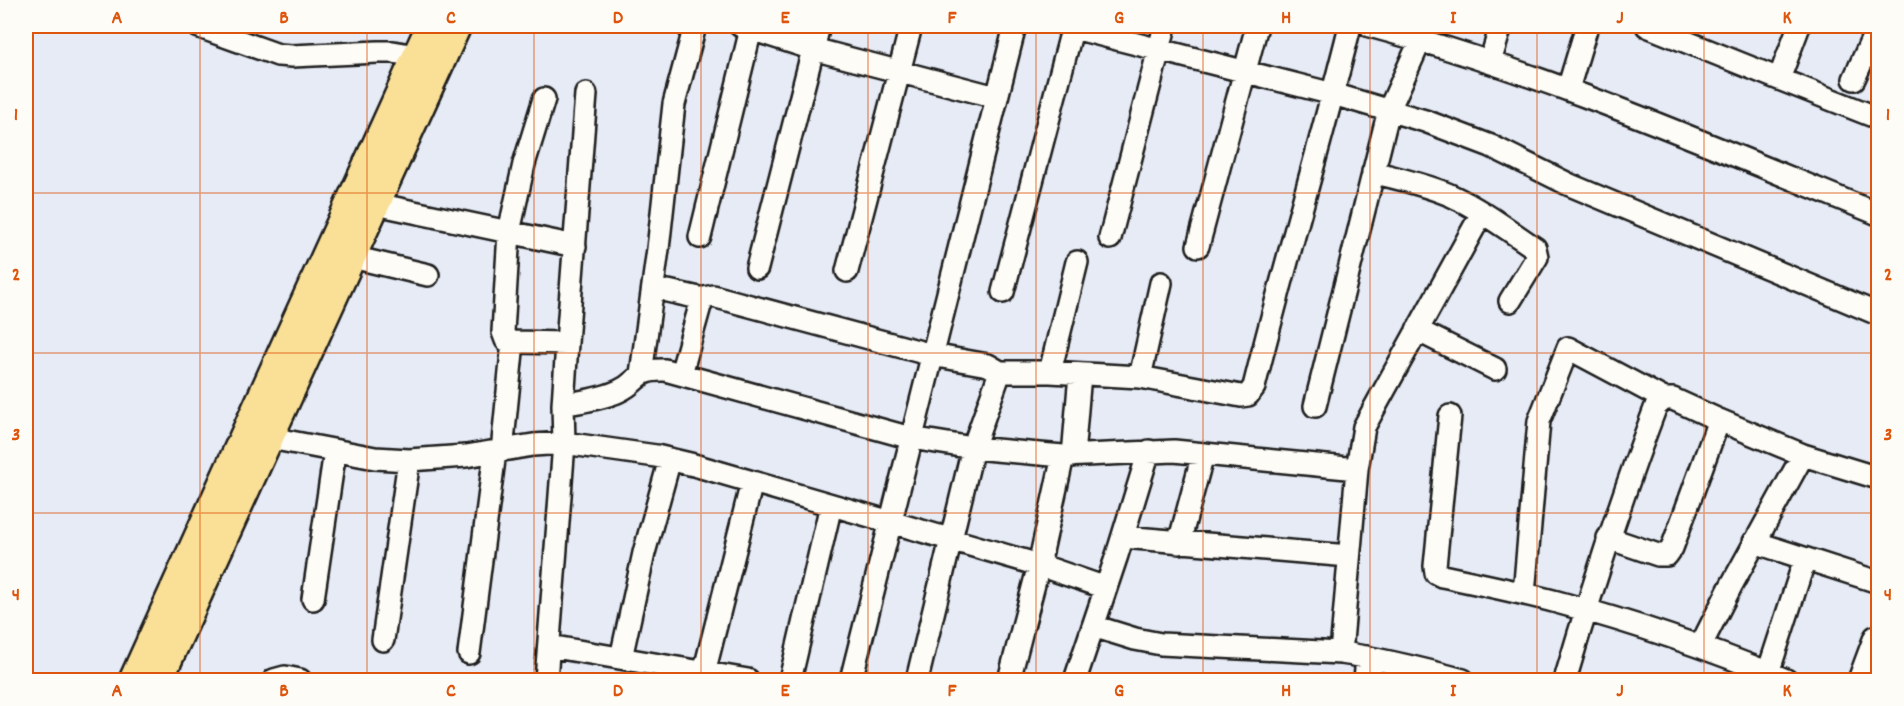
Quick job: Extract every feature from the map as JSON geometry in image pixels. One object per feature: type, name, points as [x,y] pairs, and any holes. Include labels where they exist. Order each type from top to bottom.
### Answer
[{"type":"main road","points":[[133,681],[430,26]]},
{"type":"main road","points":[[159,681],[457,26]]},
{"type":"street","points":[[196,26],[278,55],[393,52],[416,56]]},
{"type":"street","points":[[641,374],[676,90],[695,26]]},
{"type":"street","points":[[757,268],[819,26]]},
{"type":"street","points":[[847,272],[911,26]]},
{"type":"street","points":[[851,681],[1015,26]]},
{"type":"street","points":[[1003,292],[1070,26],[1333,94],[1425,121],[1491,146],[1570,185],[1878,314]]},
{"type":"street","points":[[1110,238],[1165,26]]},
{"type":"street","points":[[1198,246],[1257,26]]},
{"type":"street","points":[[668,291],[699,298],[713,296],[932,355],[988,365],[1000,372],[1140,377],[1241,396],[1248,395],[1254,387],[1278,287],[1350,26]]},
{"type":"street","points":[[1490,62],[1501,26]]},
{"type":"street","points":[[1568,89],[1587,26]]},
{"type":"street","points":[[1647,26],[1878,118]]},
{"type":"street","points":[[1779,79],[1799,26]]},
{"type":"street","points":[[1854,79],[1878,26]]},
{"type":"street","points":[[700,237],[746,27],[813,49],[996,97]]},
{"type":"street","points":[[1383,27],[1568,89],[1878,214]]},
{"type":"street","points":[[1315,406],[1389,110],[1421,39]]},
{"type":"street","points":[[546,681],[564,442],[563,405],[567,343],[586,93]]},
{"type":"street","points":[[544,99],[524,164],[509,232],[503,332],[506,340],[513,342],[567,343]]},
{"type":"street","points":[[1373,172],[1422,185],[1451,196],[1482,213],[1535,248],[1537,252],[1534,263],[1510,301]]},
{"type":"street","points":[[376,204],[575,246]]},
{"type":"street","points":[[1341,653],[1349,556],[1364,427],[1482,213]]},
{"type":"street","points":[[352,257],[428,275]]},
{"type":"street","points":[[1050,372],[1077,262]]},
{"type":"street","points":[[1140,377],[1161,283]]},
{"type":"street","points":[[681,374],[700,306],[705,298]]},
{"type":"street","points":[[1417,330],[1495,369]]},
{"type":"street","points":[[469,653],[513,342]]},
{"type":"street","points":[[1524,594],[1539,421],[1568,348],[1664,399],[1673,399],[1803,455],[1878,478]]},
{"type":"street","points":[[563,405],[620,391],[641,374],[651,370],[665,370],[911,438],[972,448],[1068,456],[1174,451],[1358,469]]},
{"type":"street","points":[[917,681],[972,448],[1000,372]]},
{"type":"street","points":[[1009,681],[1068,456],[1080,374]]},
{"type":"street","points":[[1565,681],[1608,538],[1656,406],[1664,399]]},
{"type":"street","points":[[1450,416],[1435,566],[1436,573],[1442,576],[1586,610],[1700,647],[1777,677],[1805,560]]},
{"type":"street","points":[[1608,538],[1658,555],[1667,555],[1672,548],[1719,420]]},
{"type":"street","points":[[270,438],[375,458],[409,460],[564,442],[670,459],[1039,565],[1106,588]]},
{"type":"street","points":[[313,599],[335,451]]},
{"type":"street","points":[[1075,681],[1149,451]]},
{"type":"street","points":[[1179,543],[1203,454]]},
{"type":"street","points":[[1700,647],[1754,542],[1803,455]]},
{"type":"street","points":[[621,658],[644,553],[670,459]]},
{"type":"street","points":[[383,640],[409,460]]},
{"type":"street","points":[[704,673],[752,482]]},
{"type":"street","points":[[790,681],[831,505]]},
{"type":"street","points":[[1123,537],[1349,556]]},
{"type":"street","points":[[1754,542],[1878,582]]},
{"type":"street","points":[[1093,626],[1135,639],[1161,644],[1341,653],[1412,666],[1463,681]]},
{"type":"street","points":[[1859,681],[1875,637]]},
{"type":"street","points":[[549,645],[748,681]]},
{"type":"street","points":[[1365,681],[1367,657]]},
{"type":"street","points":[[274,681],[285,677],[300,681]]}]
